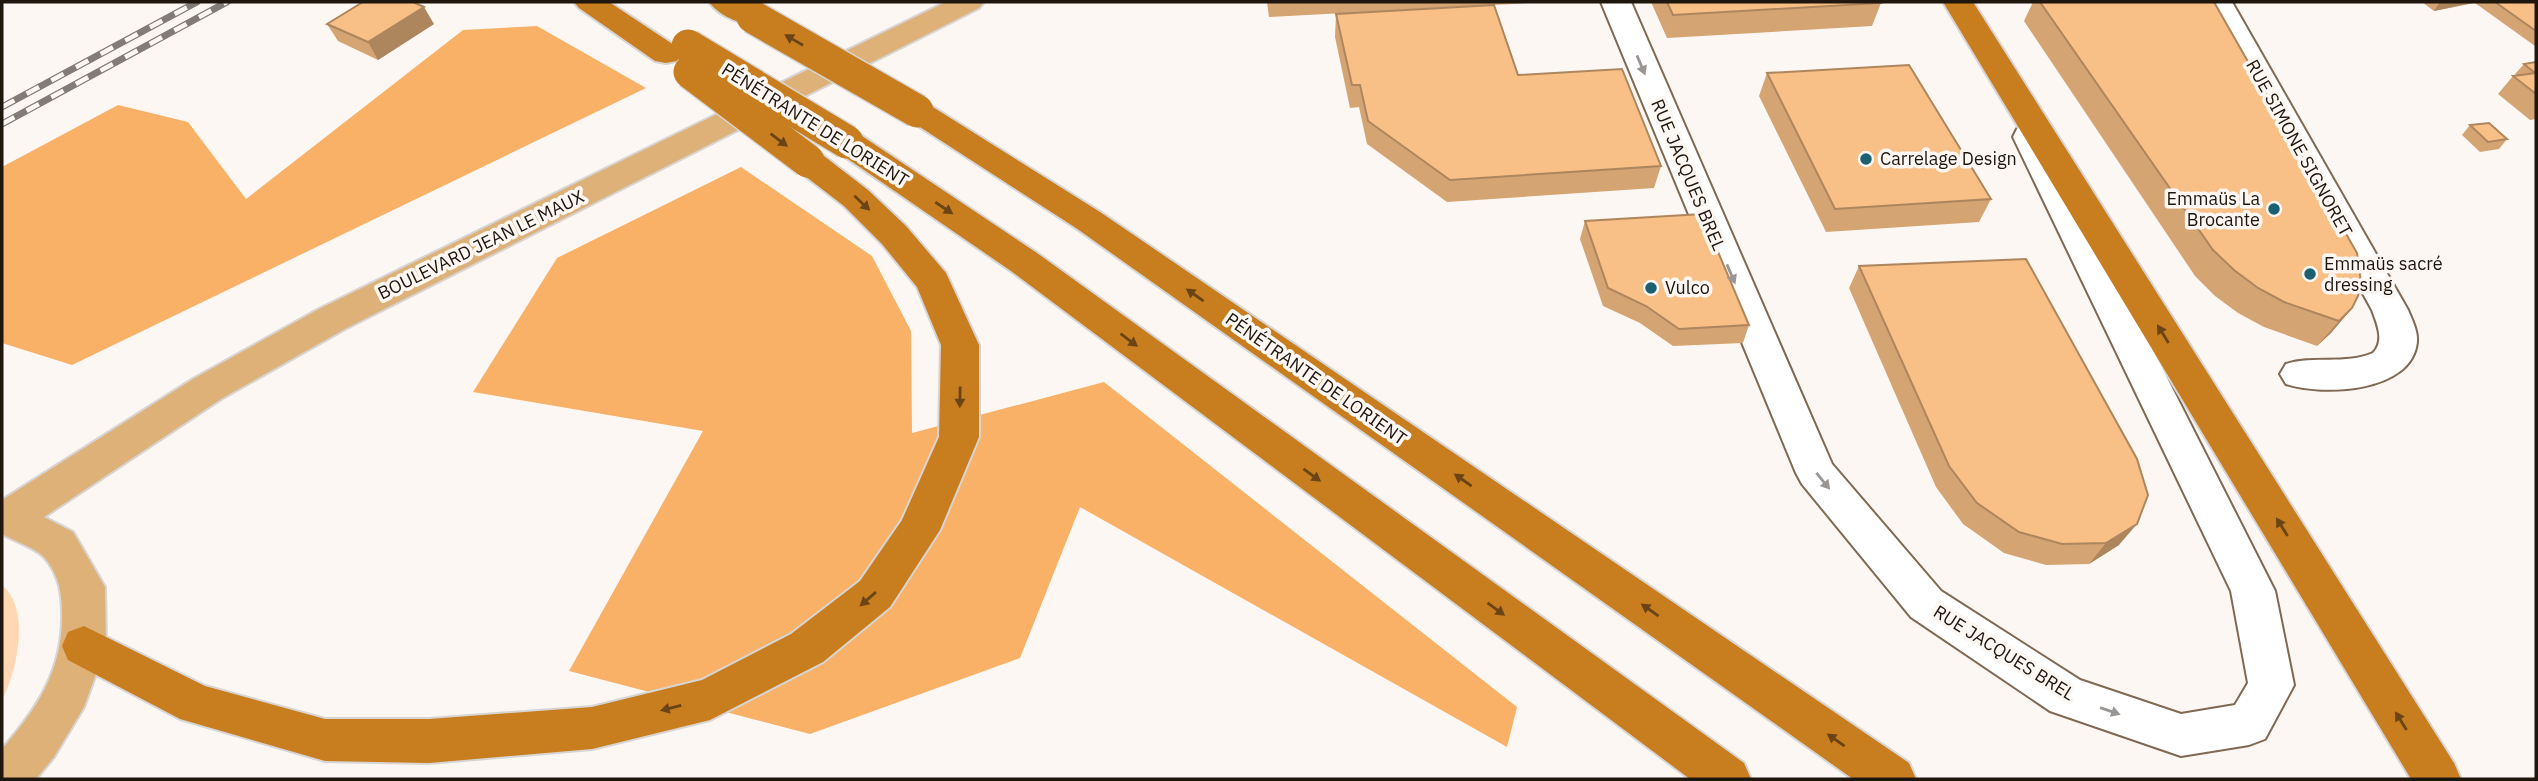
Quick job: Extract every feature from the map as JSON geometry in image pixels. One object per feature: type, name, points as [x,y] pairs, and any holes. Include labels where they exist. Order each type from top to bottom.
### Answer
[{"type":"highway","points":[[84,646],[196,704],[325,740],[429,741],[592,728],[709,699],[807,648],[875,594],[919,530],[959,437],[960,345],[933,282],[894,235],[856,198],[677,50],[589,2]]},
{"type":"highway","name":"PÉNÉTRANTE DE LORIENT","points":[[609,2],[677,50],[847,142],[1024,262],[1727,779]]},
{"type":"highway","name":"PÉNÉTRANTE DE LORIENT","points":[[724,2],[917,111],[1120,243],[1892,779]]},
{"type":"highway","points":[[1968,18],[2437,779]]},
{"type":"main road","name":"BOULEVARD JEAN LE MAUX","points":[[6,517],[207,389],[332,318],[969,2]]},
{"type":"main road","points":[[6,517],[58,544],[85,587],[84,646],[68,693],[38,742],[6,779]]},
{"type":"street","name":"RUE JACQUES BREL","points":[[1616,2],[1816,473],[1926,604],[2066,696],[2181,735],[2249,724],[2271,685],[2253,591],[1968,18]]},
{"type":"street","name":"RUE SIMONE SIGNORET","points":[[2217,2],[2390,310],[2398,342],[2393,359],[2375,371],[2299,374]]},
{"type":"shaded area","points":[[537,26],[646,88],[72,365],[2,343],[2,167],[118,105],[188,122],[246,199],[463,30]]},
{"type":"shaded area","points":[[741,167],[872,256],[911,331],[912,433],[1104,382],[1517,707],[1507,747],[1080,507],[1020,658],[810,734],[569,671],[703,431],[473,392],[557,258]]},
{"type":"shaded area","points":[[2,585],[11,596],[19,624],[16,657],[2,700]]},
{"type":"building","points":[[363,2],[413,2],[424,7],[368,42],[327,24]]},
{"type":"building","points":[[1667,2],[1880,2],[1881,3],[1673,15]]},
{"type":"building","points":[[2040,2],[2214,2],[2357,253],[2361,282],[2358,296],[2352,308],[2339,321],[2284,302],[2258,288],[2213,250]]},
{"type":"building","points":[[2495,2],[2536,2],[2536,31]]},
{"type":"building","points":[[1494,5],[1518,75],[1622,69],[1661,166],[1450,180],[1368,121],[1360,85],[1352,85],[1336,14]]},
{"type":"building","points":[[2536,62],[2536,73],[2524,64]]},
{"type":"building","name":"Carrelage Design","points":[[1909,65],[1991,199],[1835,209],[1767,73]]},
{"type":"building","points":[[2536,73],[2536,94],[2513,76]]},
{"type":"building","points":[[2489,123],[2507,139],[2488,142],[2470,125]]},
{"type":"building","points":[[1702,214],[1749,325],[1679,329],[1646,306],[1608,288],[1585,221]]},
{"type":"building","points":[[2026,259],[2137,459],[2148,495],[2137,524],[2106,543],[2062,544],[2019,532],[1977,503],[1949,466],[1859,266]]},
{"type":"railway","points":[[2,107],[197,2]]},
{"type":"railway","points":[[2,124],[227,2]]},
{"type":"place","name":"Carrelage Design","points":[[1866,159]]},
{"type":"place","name":"Emmaüs La Brocante","points":[[2274,209]]},
{"type":"place","name":"Emmaüs sacré dressing","points":[[2310,274]]},
{"type":"place","name":"Vulco","points":[[1651,288]]}]
